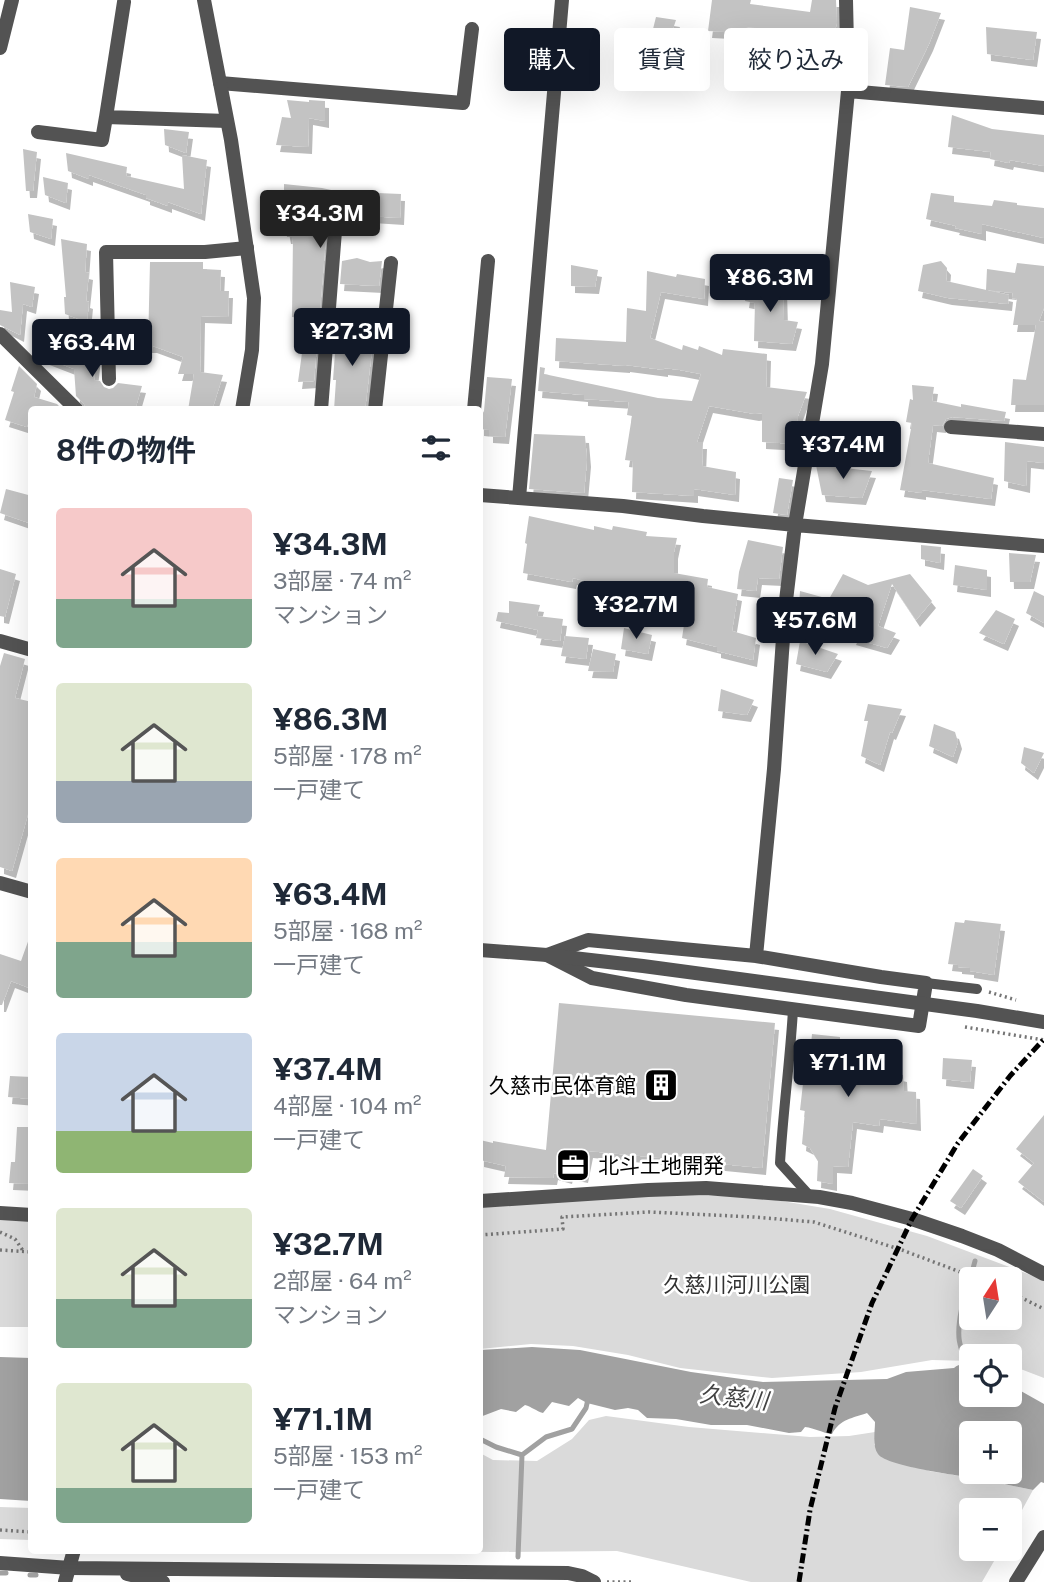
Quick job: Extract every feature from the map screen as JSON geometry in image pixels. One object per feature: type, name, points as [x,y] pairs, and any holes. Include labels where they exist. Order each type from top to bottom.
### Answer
[{"type":"street","points":[[0,48],[12,0]]},
{"type":"street","points":[[204,0],[227,121],[254,298],[252,350],[243,406]]},
{"type":"street","points":[[519,498],[562,0]]},
{"type":"street","points":[[846,0],[847,28]]},
{"type":"street","points":[[38,132],[102,141],[124,2]]},
{"type":"street","points":[[220,83],[463,103],[472,29]]},
{"type":"street","points":[[756,956],[774,769],[785,609],[795,525],[822,364],[848,91],[1044,108]]},
{"type":"street","points":[[106,117],[227,121]]},
{"type":"street","points":[[321,406],[335,231]]},
{"type":"street","points":[[109,379],[106,252],[205,252],[247,248]]},
{"type":"street","points":[[474,406],[488,261]]},
{"type":"street","points":[[375,406],[391,263]]},
{"type":"street","points":[[0,334],[73,406]]},
{"type":"street","points":[[951,427],[1044,434]]},
{"type":"street","points":[[483,495],[1044,546]]},
{"type":"street","points":[[0,641],[28,649]]},
{"type":"street","points":[[0,883],[28,891]]},
{"type":"street","points":[[588,940],[756,956],[926,983],[919,1026],[686,995],[592,978],[547,955],[588,940]]},
{"type":"street","points":[[483,950],[643,965],[1044,1022]]},
{"type":"street","points":[[483,1201],[706,1188],[810,1196],[852,1203],[912,1219],[998,1250],[1044,1274]]},
{"type":"street","points":[[0,1213],[28,1215]]},
{"type":"street","points":[[1016,1582],[1044,1537]]},
{"type":"street","points":[[67,1575],[73,1554]]},
{"type":"street","points":[[0,1563],[67,1575],[97,1568],[392,1576],[568,1573],[594,1582]]},
{"type":"street","points":[[97,1568],[163,1582]]},
{"type":"lane","points":[[926,983],[977,989]]},
{"type":"lane","points":[[793,1010],[780,1163],[810,1196]]},
{"type":"path","points":[[976,1028],[1044,1040]]},
{"type":"path","points":[[483,1235],[563,1230],[562,1217],[649,1212],[754,1217],[814,1222],[959,1271]]},
{"type":"path","points":[[0,1232],[15,1238],[24,1252]]},
{"type":"path","points":[[0,1250],[28,1252]]},
{"type":"path","points":[[1022,1298],[1044,1309]]},
{"type":"path","points":[[0,1530],[28,1532]]},
{"type":"path","points":[[594,1582],[632,1582]]},
{"type":"green space","name":"久慈川河川公園","points":[[746,1195],[830,1209],[927,1236],[1009,1267],[959,1267],[959,1330],[1022,1330],[1022,1272],[1044,1280],[1044,1378],[1022,1370],[1022,1344],[959,1344],[959,1361],[932,1360],[861,1372],[772,1378],[680,1368],[628,1355],[573,1346],[531,1344],[483,1349],[483,1206],[639,1196]]},
{"type":"green space","points":[[0,1218],[28,1219],[28,1327],[0,1327]]},
{"type":"green space","points":[[606,1416],[689,1427],[810,1437],[875,1432],[874,1445],[929,1471],[959,1476],[959,1484],[1004,1484],[1033,1490],[1022,1510],[1022,1498],[959,1498],[959,1561],[994,1561],[982,1582],[751,1582],[617,1551],[483,1552],[483,1455],[493,1460],[537,1461],[572,1439],[589,1420]]},
{"type":"green space","points":[[0,1507],[28,1508],[28,1540],[0,1539]]},
{"type":"water","name":"久慈川","points":[[532,1347],[580,1350],[691,1372],[763,1382],[887,1379],[906,1372],[954,1368],[959,1365],[959,1407],[1022,1407],[1022,1392],[1044,1404],[1044,1483],[1041,1482],[1033,1490],[1004,1484],[1022,1484],[1022,1421],[959,1421],[959,1476],[884,1459],[876,1451],[875,1422],[867,1413],[843,1422],[832,1434],[805,1427],[801,1432],[789,1433],[747,1425],[711,1425],[676,1419],[647,1418],[638,1410],[615,1410],[578,1398],[569,1406],[552,1402],[543,1413],[525,1405],[516,1412],[501,1409],[483,1416],[483,1350]]},
{"type":"water","points":[[0,1357],[28,1358],[28,1501],[0,1499]]},
{"type":"building","points":[[712,0],[751,0],[750,4],[810,12],[812,0],[836,0],[836,28],[747,27],[724,28],[724,32],[710,31]]},
{"type":"building","points":[[910,7],[941,13],[908,87],[885,85],[890,48],[904,50]]},
{"type":"building","points":[[656,17],[676,20],[673,28],[653,28]]},
{"type":"building","points":[[986,27],[1037,32],[1033,60],[987,54]]},
{"type":"building","points":[[287,100],[325,101],[325,121],[309,118],[308,147],[276,145],[282,117],[291,118]]},
{"type":"building","points":[[952,115],[992,129],[1044,135],[1044,166],[1010,160],[1009,163],[990,159],[991,152],[948,147]]},
{"type":"building","points":[[164,129],[189,132],[186,153],[165,145]]},
{"type":"building","points":[[23,149],[37,152],[33,191],[26,191]]},
{"type":"building","points":[[66,153],[127,167],[126,176],[184,189],[182,155],[207,160],[201,214],[168,202],[168,206],[146,198],[146,195],[89,175],[89,179],[68,171]]},
{"type":"building","points":[[43,177],[68,183],[66,203],[45,195]]},
{"type":"building","points":[[284,184],[354,195],[354,192],[401,194],[400,218],[338,214],[336,222],[327,226],[314,381],[298,382],[302,353],[301,318],[292,317],[293,237],[287,237],[284,221]]},
{"type":"building","points":[[931,193],[954,196],[954,202],[992,206],[994,200],[1044,208],[1044,238],[982,224],[982,234],[926,219]]},
{"type":"building","points":[[28,214],[53,219],[51,239],[30,232]]},
{"type":"building","points":[[61,239],[87,244],[87,322],[65,314]]},
{"type":"building","points":[[357,258],[370,262],[382,261],[379,286],[340,284],[342,261]]},
{"type":"building","points":[[941,261],[947,268],[946,281],[1009,295],[1008,304],[948,298],[918,291],[923,265]]},
{"type":"building","points":[[150,262],[203,262],[203,269],[221,270],[220,291],[229,291],[228,317],[201,316],[200,372],[223,375],[213,406],[189,406],[194,374],[178,374],[183,357],[148,346]]},
{"type":"building","points":[[1017,263],[1044,266],[1044,308],[1039,321],[1044,322],[1044,405],[1011,405],[1013,379],[1026,380],[1036,325],[1013,325],[1017,299],[1012,298],[1013,293],[986,290],[987,269],[1015,273]]},
{"type":"building","points":[[571,265],[598,270],[595,287],[571,286]]},
{"type":"building","points":[[647,271],[705,279],[704,299],[661,292],[650,338],[682,350],[683,345],[698,350],[699,346],[722,355],[723,349],[767,354],[766,387],[807,392],[798,416],[796,444],[762,442],[762,413],[709,406],[697,442],[703,442],[702,466],[736,472],[735,495],[694,489],[694,496],[632,492],[633,461],[625,460],[632,416],[627,415],[629,402],[584,399],[584,395],[538,391],[540,367],[545,368],[544,374],[658,398],[692,401],[701,374],[664,368],[555,361],[556,338],[626,342],[627,308],[646,311]]},
{"type":"building","points":[[10,282],[35,287],[32,307],[23,304],[20,335],[0,325],[0,310],[12,312]]},
{"type":"building","points":[[748,282],[783,285],[784,320],[798,322],[792,344],[754,341],[755,303],[745,301]]},
{"type":"building","points":[[337,326],[362,328],[361,331],[374,333],[365,406],[334,406],[336,380],[333,380]]},
{"type":"building","points":[[41,340],[97,352],[94,380],[100,381],[109,389],[118,383],[142,386],[136,406],[85,406],[76,396],[74,369],[43,357]]},
{"type":"building","points":[[19,366],[37,384],[34,397],[59,406],[28,406],[27,427],[5,420],[14,392],[11,391]]},
{"type":"building","points":[[487,377],[512,379],[505,437],[489,436],[489,430],[483,429]]},
{"type":"building","points":[[912,385],[934,387],[932,401],[1006,412],[1004,421],[952,417],[946,419],[942,426],[933,425],[928,463],[994,478],[991,499],[922,490],[922,493],[900,490],[912,423],[906,422],[910,399],[913,400]]},
{"type":"building","points":[[534,434],[585,436],[587,460],[584,493],[529,489]]},
{"type":"building","points":[[1005,442],[1044,447],[1044,463],[1027,461],[1026,486],[1004,481]]},
{"type":"building","points":[[816,465],[872,471],[862,498],[822,495]]},
{"type":"building","points":[[779,478],[793,480],[787,515],[773,513]]},
{"type":"building","points":[[6,489],[28,495],[28,523],[0,513]]},
{"type":"building","points":[[529,516],[594,530],[594,526],[612,530],[613,526],[647,532],[646,536],[677,538],[674,573],[708,579],[707,587],[738,594],[732,631],[756,638],[753,660],[682,638],[686,612],[679,611],[684,592],[635,582],[634,586],[601,581],[600,585],[573,578],[572,582],[523,573]]},
{"type":"building","points":[[748,540],[783,547],[779,579],[758,578],[756,591],[737,589]]},
{"type":"building","points":[[921,545],[941,547],[940,563],[921,559]]},
{"type":"building","points":[[1009,553],[1036,555],[1030,582],[1010,582]]},
{"type":"building","points":[[955,565],[987,570],[987,590],[953,585]]},
{"type":"building","points":[[0,569],[16,574],[5,617],[0,616]]},
{"type":"building","points":[[843,574],[868,585],[910,574],[932,601],[916,620],[892,584],[878,626],[896,633],[887,648],[852,638],[858,625],[799,605],[800,591],[829,599]]},
{"type":"building","points":[[1034,591],[1044,596],[1044,623],[1026,613]]},
{"type":"building","points":[[509,601],[540,605],[537,616],[563,619],[560,641],[536,638],[538,630],[496,621],[498,612],[509,613]]},
{"type":"building","points":[[996,610],[1015,619],[1004,644],[979,633]]},
{"type":"building","points":[[624,628],[652,635],[648,654],[621,649]]},
{"type":"building","points":[[565,636],[589,638],[586,659],[561,656]]},
{"type":"building","points":[[800,641],[838,654],[827,672],[796,664]]},
{"type":"building","points":[[593,649],[616,654],[613,672],[588,671]]},
{"type":"building","points":[[4,653],[25,659],[15,698],[28,701],[28,814],[12,871],[0,867],[0,666]]},
{"type":"building","points":[[721,689],[754,700],[747,715],[718,711]]},
{"type":"building","points":[[868,704],[902,709],[892,733],[890,732],[880,765],[861,756],[868,721],[864,721]]},
{"type":"building","points":[[934,724],[955,732],[958,742],[953,757],[929,746]]},
{"type":"building","points":[[1024,747],[1044,753],[1034,773],[1021,763]]},
{"type":"building","points":[[965,920],[1001,924],[994,975],[948,964],[955,922],[964,923]]},
{"type":"building","points":[[28,942],[28,987],[11,981],[0,1005],[0,954],[21,961]]},
{"type":"building","name":"久慈市民体育館","points":[[559,1003],[775,1023],[762,1168],[589,1151],[584,1176],[569,1173],[568,1177],[554,1173],[553,1178],[504,1177],[506,1166],[483,1161],[483,1141],[546,1150]]},
{"type":"building","points":[[812,1034],[840,1037],[840,1046],[891,1051],[889,1072],[903,1075],[904,1091],[916,1092],[917,1124],[880,1119],[879,1126],[853,1122],[848,1167],[833,1166],[833,1184],[817,1181],[818,1161],[810,1148],[802,1144],[805,1111],[800,1110]]},
{"type":"building","points":[[943,1058],[972,1060],[970,1082],[942,1079]]},
{"type":"building","points":[[10,1076],[28,1077],[28,1099],[8,1097]]},
{"type":"building","points":[[1044,1115],[1044,1202],[1018,1182],[1034,1163],[1016,1149]]},
{"type":"building","points":[[17,1127],[28,1127],[28,1184],[9,1183],[11,1162],[15,1162]]},
{"type":"building","points":[[973,1169],[983,1176],[961,1208],[950,1201]]},
{"type":"waterway","points":[[960,1344],[959,1328],[962,1309],[975,1261]]},
{"type":"waterway","points":[[518,1557],[522,1455],[546,1437],[572,1429],[586,1408],[588,1399]]},
{"type":"waterway","points":[[483,1440],[522,1455]]},
{"type":"waterway","points":[[0,1573],[6,1573]]},
{"type":"waterway","points":[[30,1575],[36,1575]]},
{"type":"railway","points":[[799,1582],[810,1510],[835,1408],[872,1303],[912,1219],[958,1143],[1010,1076],[1044,1039]]},
{"type":"place","name":"久慈市民体育館","points":[[661,1085]]},
{"type":"place","name":"北斗土地開発","points":[[573,1165]]}]
